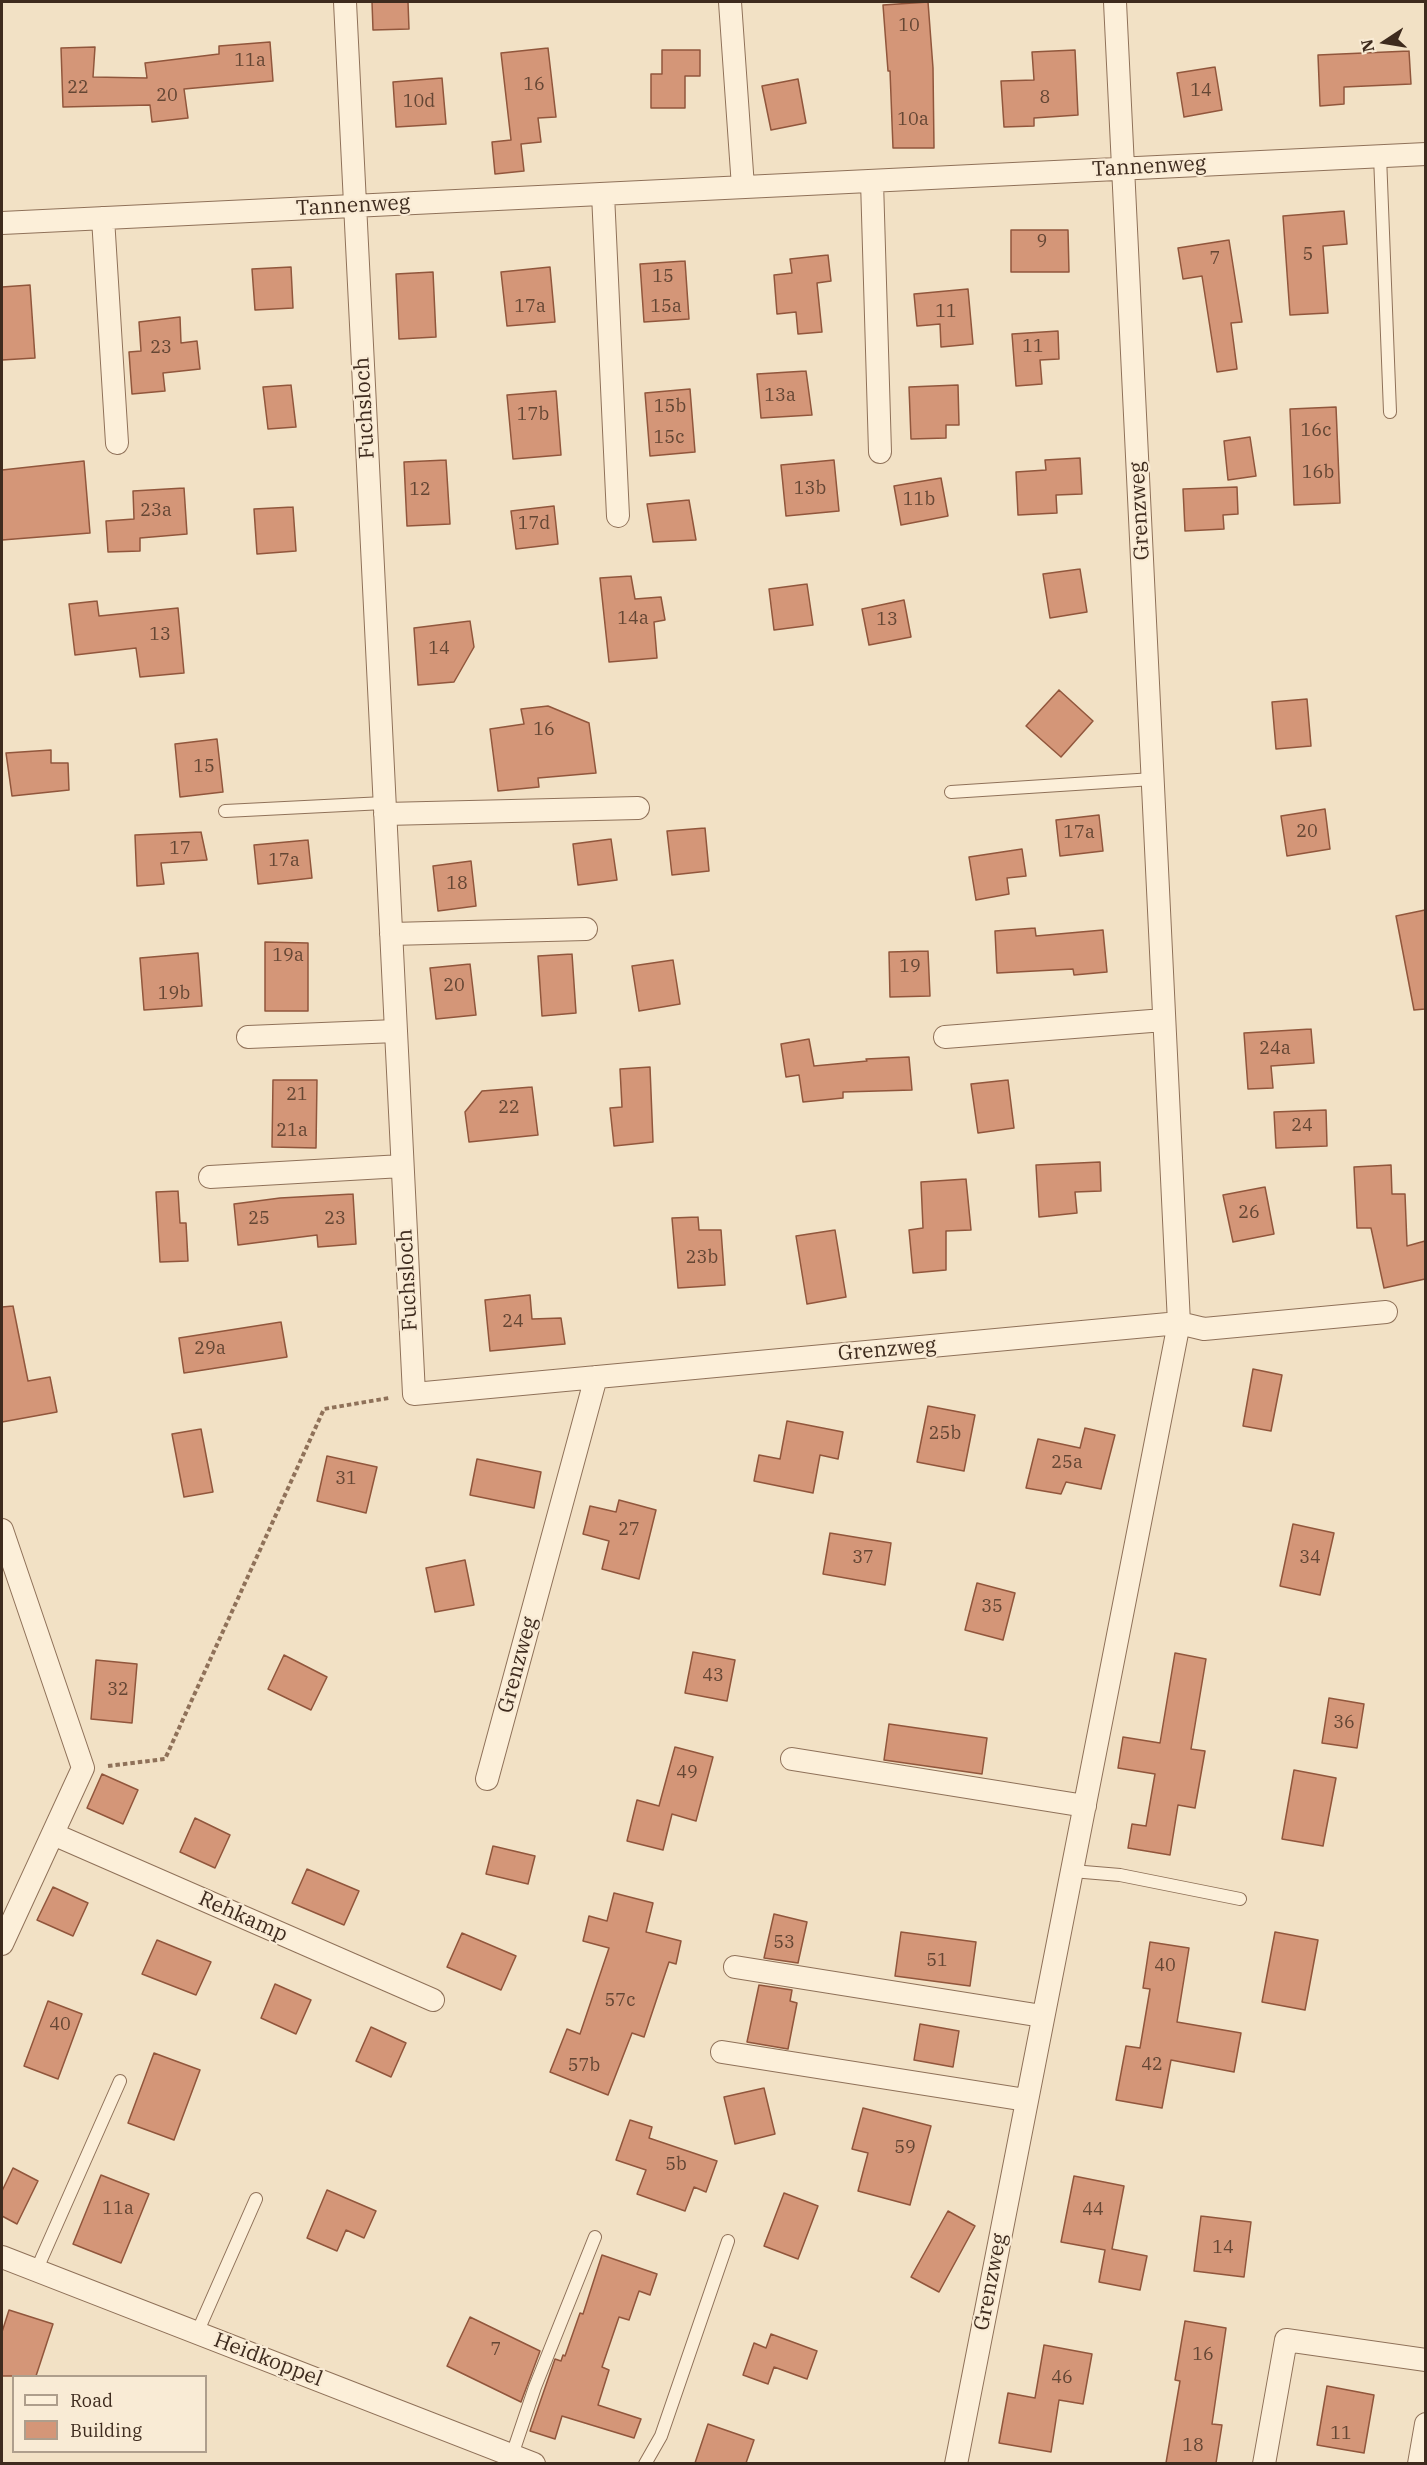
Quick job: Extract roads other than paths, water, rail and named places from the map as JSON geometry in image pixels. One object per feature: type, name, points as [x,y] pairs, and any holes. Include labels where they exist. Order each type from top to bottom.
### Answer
[{"type":"street","name":"Fuchsloch","points":[[345,2],[414,1394]]},
{"type":"street","points":[[730,2],[743,187]]},
{"type":"street","name":"Grenzweg","points":[[956,2463],[1179,1323],[1115,2]]},
{"type":"street","name":"Tannenweg","points":[[2,223],[1425,154]]},
{"type":"street","points":[[872,181],[880,452]]},
{"type":"street","points":[[603,194],[618,516]]},
{"type":"street","points":[[103,218],[117,443]]},
{"type":"street","points":[[385,808],[638,808]]},
{"type":"street","points":[[391,934],[585,929]]},
{"type":"street","points":[[945,1037],[1164,1020]]},
{"type":"street","points":[[248,1036],[396,1031]]},
{"type":"street","points":[[210,1177],[402,1166]]},
{"type":"street","name":"Grenzweg","points":[[414,1394],[1179,1323],[1204,1329],[1386,1312]]},
{"type":"street","name":"Grenzweg","points":[[487,1779],[596,1377]]},
{"type":"street","points":[[2,1530],[10,1582],[83,1768],[2,1944]]},
{"type":"street","points":[[792,1759],[1085,1806]]},
{"type":"street","name":"Rehkamp","points":[[53,1834],[433,2000]]},
{"type":"street","points":[[735,1967],[1042,2016]]},
{"type":"street","points":[[722,2052],[1026,2100]]},
{"type":"street","name":"Heidkoppel","points":[[2,2258],[534,2463]]},
{"type":"street","points":[[1264,2463],[1286,2340],[1425,2360]]},
{"type":"street","points":[[1419,2463],[1425,2424]]},
{"type":"lane","points":[[1380,156],[1390,412]]},
{"type":"lane","points":[[951,792],[1153,779]]},
{"type":"lane","points":[[225,811],[385,808]]},
{"type":"lane","points":[[1072,1871],[1120,1875],[1240,1899]]},
{"type":"lane","points":[[36,2271],[120,2081]]},
{"type":"lane","points":[[197,2333],[256,2199]]},
{"type":"lane","points":[[512,2455],[535,2387],[595,2237]]},
{"type":"lane","points":[[645,2463],[661,2436],[728,2241]]}]
